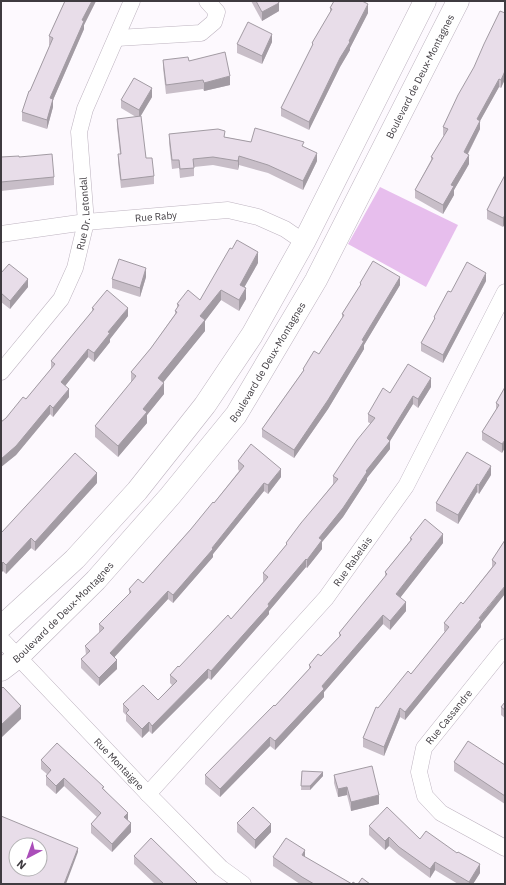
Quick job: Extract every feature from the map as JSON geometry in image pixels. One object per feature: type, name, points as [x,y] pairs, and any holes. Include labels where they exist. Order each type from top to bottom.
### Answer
[{"type":"street","name":"Rue Dr. Letondal","points":[[1,372],[61,299],[75,268],[86,222],[79,132],[85,109],[132,1]]},
{"type":"street","points":[[117,38],[202,33],[214,22],[217,12],[207,1]]},
{"type":"street","points":[[1,627],[75,559],[137,491],[171,450],[205,405],[252,334],[304,242],[425,1]]},
{"type":"street","name":"Boulevard de Deux-Montagnes","points":[[1,670],[18,658],[96,580],[170,496],[236,415],[316,280],[458,1]]},
{"type":"street","name":"Rue Raby","points":[[1,234],[86,222],[228,210],[258,217],[285,229],[304,242]]},
{"type":"street","name":"Rue Rabelais","points":[[148,794],[326,598],[406,486],[505,292]]},
{"type":"street","name":"Rue Montaigne","points":[[1,639],[148,794],[221,868],[243,884]]},
{"type":"street","name":"Rue Cassandre","points":[[505,647],[424,748],[419,772],[426,796],[441,813],[505,848]]},
{"type":"shaded area","points":[[380,187],[458,225],[426,287],[348,244]]},
{"type":"building","points":[[65,1],[92,1],[82,20],[84,21],[50,98],[53,99],[47,120],[22,112],[29,91],[53,38],[49,36]]},
{"type":"building","points":[[256,1],[278,1],[279,3],[262,12]]},
{"type":"building","points":[[334,1],[362,1],[368,4],[309,122],[281,108],[313,44],[312,43],[332,9],[330,8]]},
{"type":"building","points":[[500,11],[505,13],[505,71],[477,119],[480,121],[464,152],[469,155],[451,185],[454,186],[443,205],[415,190],[433,158],[431,157],[448,129],[443,127],[458,95],[474,67]]},
{"type":"building","points":[[248,22],[272,34],[262,56],[237,44]]},
{"type":"building","points":[[225,52],[230,76],[204,83],[203,80],[166,85],[163,60],[188,57],[189,61]]},
{"type":"building","points":[[134,78],[152,88],[139,110],[121,100]]},
{"type":"building","points":[[141,116],[146,158],[152,158],[154,176],[121,180],[118,154],[121,154],[117,119]]},
{"type":"building","points":[[255,128],[304,142],[302,146],[317,153],[303,181],[268,165],[239,156],[238,161],[213,157],[193,159],[194,168],[180,169],[179,160],[172,160],[169,134],[218,129],[225,131],[224,137],[251,142]]},
{"type":"building","points":[[52,154],[54,177],[1,182],[1,157]]},
{"type":"building","points":[[505,175],[505,215],[503,218],[487,210]]},
{"type":"building","points":[[237,240],[258,252],[240,285],[246,288],[239,300],[221,290],[200,316],[205,320],[158,378],[164,383],[143,409],[147,412],[118,446],[95,426],[136,376],[131,372],[151,348],[177,312],[175,311],[179,305],[177,304],[188,290],[200,300],[230,248],[232,249]]},
{"type":"building","points":[[119,259],[146,268],[140,288],[112,279]]},
{"type":"building","points":[[373,261],[400,277],[362,340],[364,341],[328,400],[294,450],[262,429],[304,370],[303,369],[314,351],[319,354],[344,315],[342,314],[361,284],[360,283]]},
{"type":"building","points":[[467,262],[486,273],[443,355],[421,343],[448,291],[451,292]]},
{"type":"building","points":[[9,264],[28,279],[10,301],[1,293],[1,273]]},
{"type":"building","points":[[107,290],[128,308],[108,332],[110,333],[94,353],[88,349],[61,382],[69,389],[53,408],[50,405],[16,446],[1,459],[1,422],[23,397],[26,399],[55,364],[51,361],[94,309],[92,308]]},
{"type":"building","points":[[408,364],[431,378],[418,399],[413,396],[387,438],[390,441],[366,471],[367,472],[343,508],[319,538],[322,540],[307,560],[306,559],[268,604],[269,606],[211,671],[208,669],[152,726],[149,722],[142,729],[126,713],[129,710],[123,704],[143,685],[158,700],[177,681],[170,675],[178,666],[179,667],[228,615],[231,619],[268,577],[263,573],[287,544],[286,543],[301,523],[338,479],[333,476],[357,440],[375,418],[368,414],[383,388],[390,393]]},
{"type":"building","points":[[505,387],[505,440],[502,444],[482,432],[499,405],[496,403]]},
{"type":"building","points":[[251,444],[281,469],[268,485],[264,483],[212,548],[213,549],[173,595],[168,591],[110,653],[117,660],[99,678],[81,659],[90,651],[85,646],[104,628],[99,624],[131,592],[129,589],[138,579],[143,583],[213,502],[214,503],[244,466],[238,461]]},
{"type":"building","points":[[467,452],[491,466],[479,485],[477,484],[458,515],[436,503]]},
{"type":"building","points":[[75,453],[97,473],[35,542],[31,538],[6,565],[3,562],[1,564],[1,530],[2,532]]},
{"type":"building","points":[[425,519],[443,534],[396,594],[406,602],[390,621],[383,615],[322,686],[324,689],[275,741],[270,737],[220,789],[205,775],[274,705],[275,706],[311,667],[309,665],[318,654],[321,656],[341,635],[339,633],[387,574],[385,572],[412,539],[410,538]]},
{"type":"building","points":[[505,540],[505,586],[479,618],[481,619],[405,712],[400,708],[384,747],[363,738],[376,707],[378,708],[408,671],[411,674],[449,627],[444,623],[461,602],[463,604],[496,563],[492,560]]},
{"type":"building","points":[[3,687],[21,706],[1,725],[1,689]]},
{"type":"building","points":[[505,702],[505,710],[501,707]]},
{"type":"building","points":[[468,741],[505,765],[505,796],[454,762]]},
{"type":"building","points":[[57,743],[104,787],[102,788],[128,813],[124,817],[131,823],[112,844],[91,824],[101,813],[64,778],[56,786],[46,776],[51,770],[41,760]]},
{"type":"building","points":[[372,766],[379,795],[351,802],[347,787],[338,789],[334,775]]},
{"type":"building","points":[[302,771],[323,772],[310,786],[301,786]]},
{"type":"building","points":[[253,807],[271,824],[255,840],[237,823]]},
{"type":"building","points":[[387,807],[420,839],[426,831],[457,853],[458,852],[480,864],[469,882],[435,862],[430,869],[399,847],[389,837],[385,841],[369,826]]},
{"type":"building","points":[[1,816],[78,848],[64,884],[1,884]]},
{"type":"building","points":[[151,838],[198,884],[164,884],[134,856]]},
{"type":"building","points":[[286,838],[305,850],[302,855],[352,884],[314,884],[273,857]]},
{"type":"building","points":[[362,878],[370,884],[358,884]]}]
